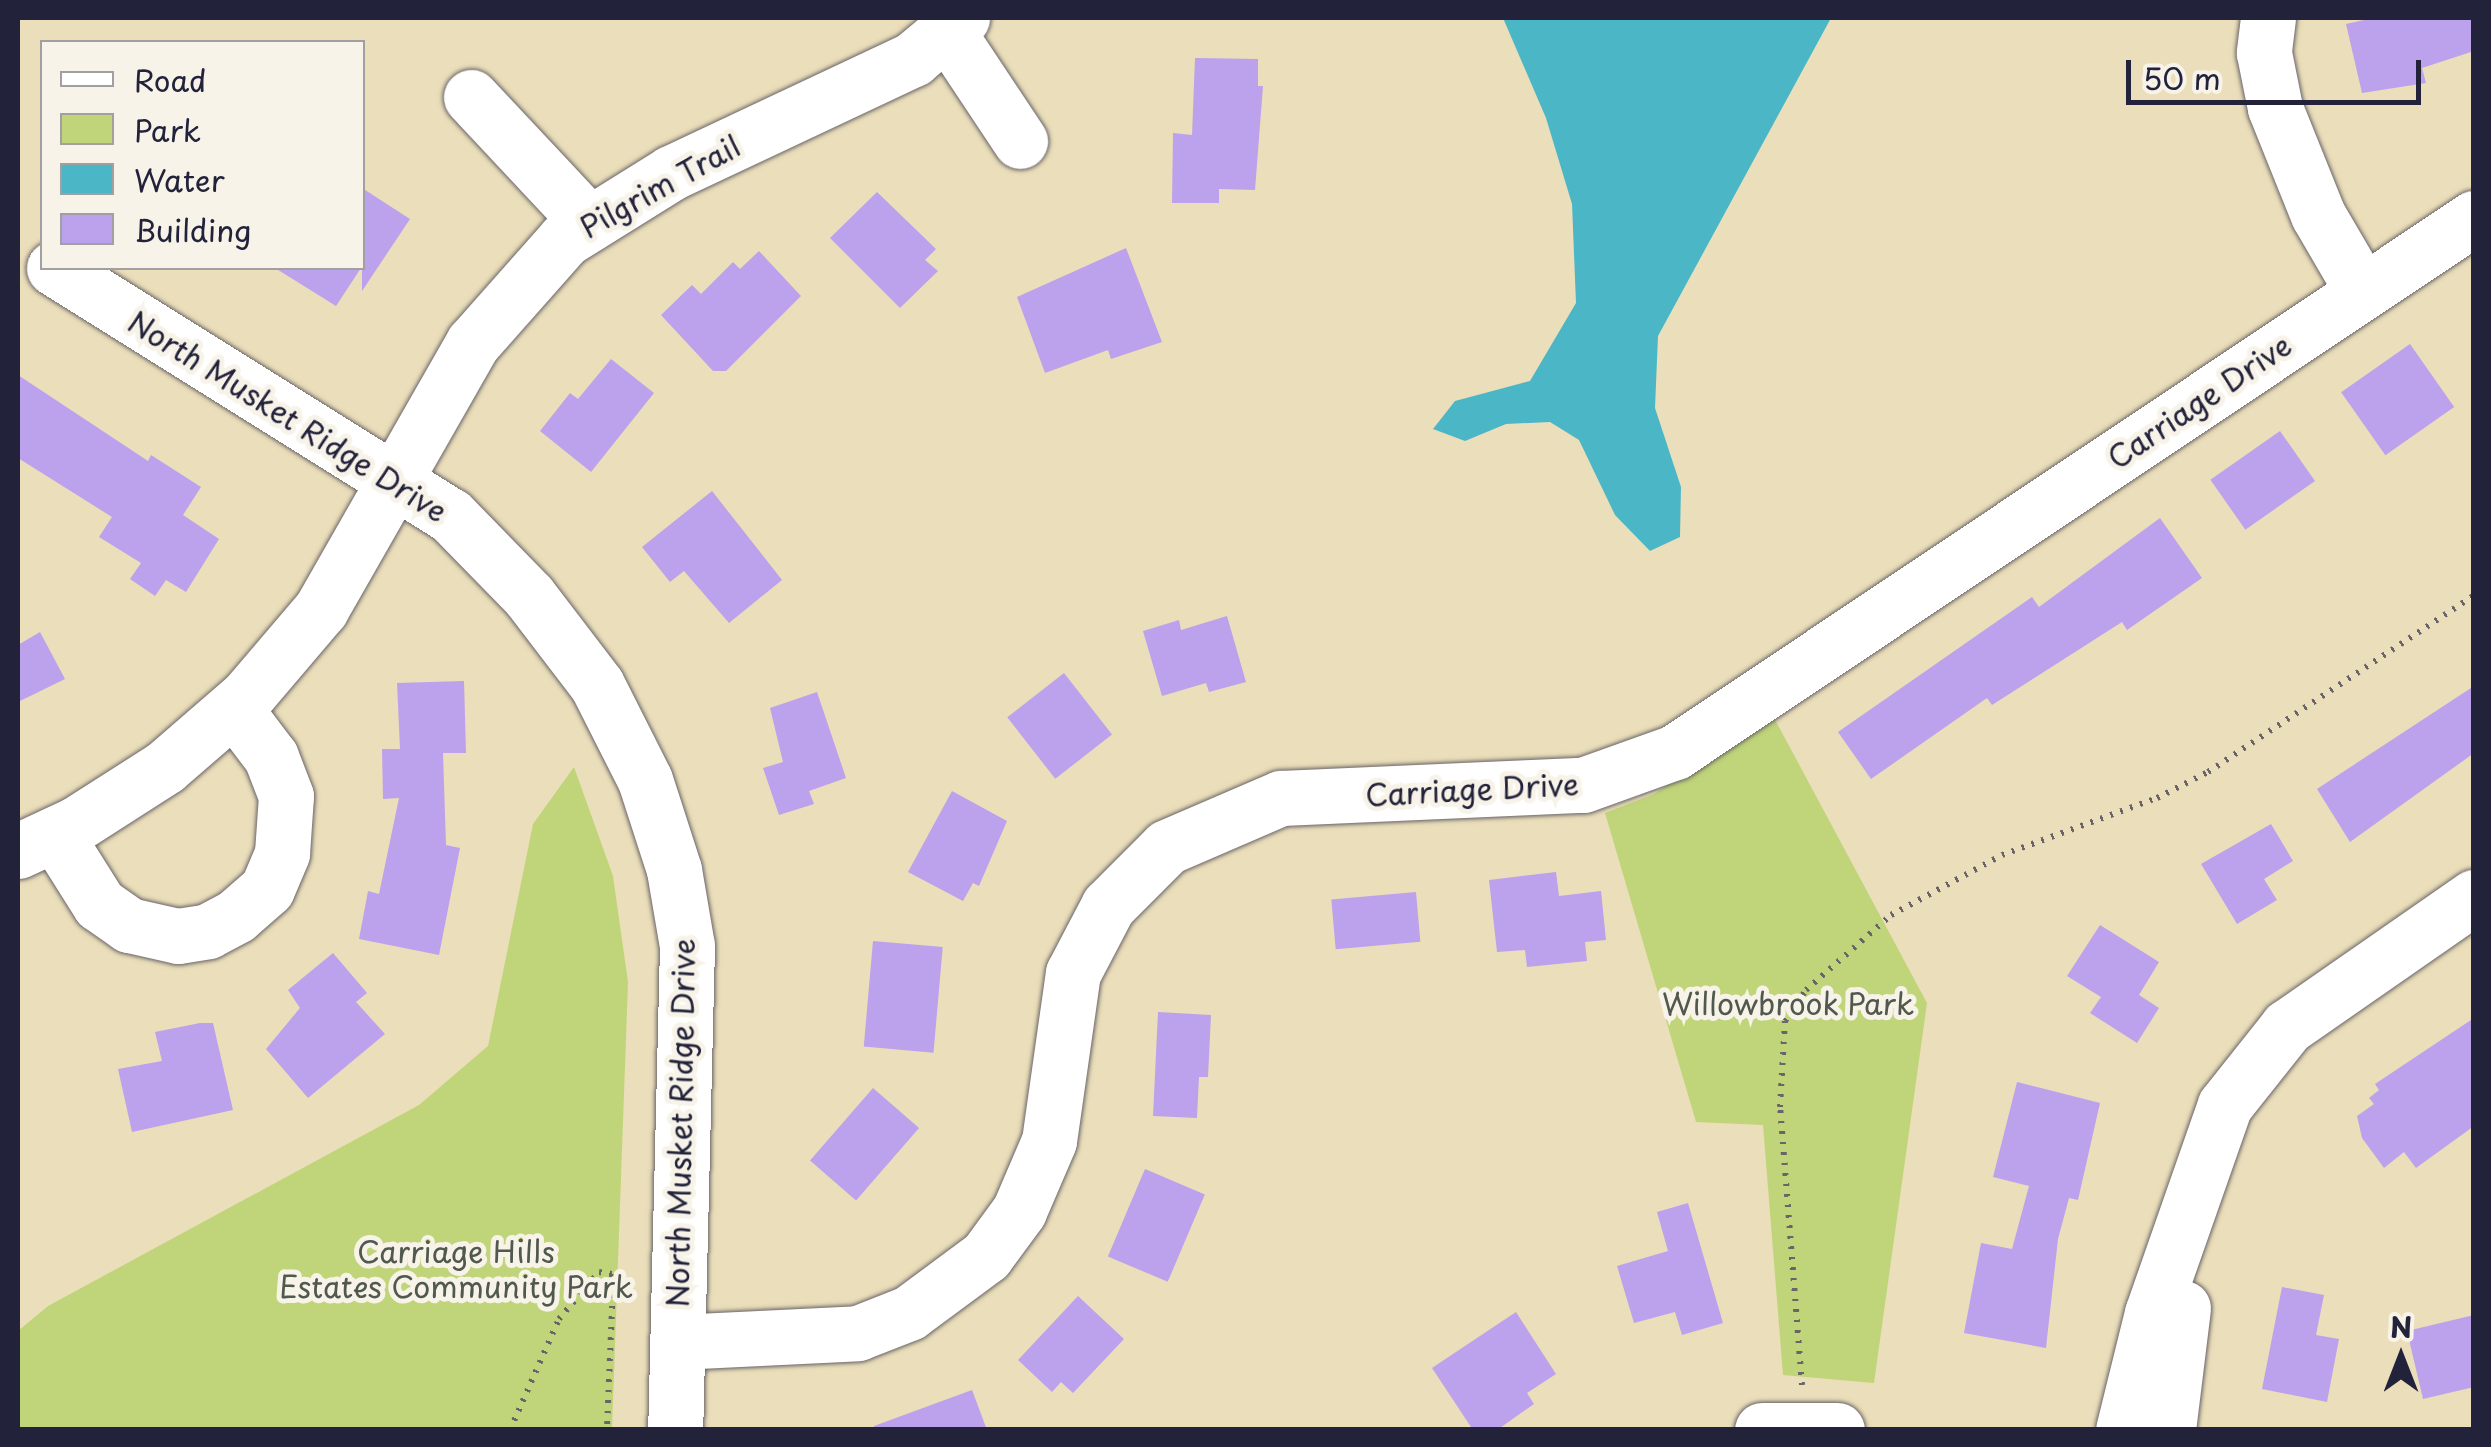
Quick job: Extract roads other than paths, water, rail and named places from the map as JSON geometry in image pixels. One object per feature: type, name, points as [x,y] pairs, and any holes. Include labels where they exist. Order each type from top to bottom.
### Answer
[{"type":"street","points":[[2268,18],[2264,53],[2275,108],[2318,214],[2363,292]]},
{"type":"street","points":[[954,24],[1020,141]]},
{"type":"street","name":"Pilgrim Trail","points":[[36,842],[165,767],[234,708],[321,608],[473,343],[526,278],[588,223],[672,173],[913,59],[954,24]]},
{"type":"street","points":[[471,98],[588,223]]},
{"type":"street","name":"Carriage Drive","points":[[677,1342],[858,1333],[908,1314],[986,1256],[1019,1211],[1049,1141],[1060,1030],[1073,973],[1108,906],[1167,847],[1281,798],[1583,785],[1675,752],[2474,218]]},
{"type":"street","points":[[18,244],[40,259]]},
{"type":"street","name":"North Musket Ridge Drive","points":[[57,270],[450,515],[529,596],[597,684],[645,780],[674,870],[687,946],[674,1430]]},
{"type":"street","points":[[36,842],[99,904],[129,925],[178,936],[208,931],[236,916],[267,889],[274,871],[286,796],[271,756],[234,708]]},
{"type":"street","points":[[2124,1430],[2152,1313],[2178,1250],[2206,1147],[2225,1105],[2255,1064],[2326,996],[2474,897]]},
{"type":"street","points":[[2168,1430],[2183,1316],[2178,1250]]},
{"type":"water","points":[[1503,18],[1831,18],[1658,336],[1655,408],[1681,487],[1680,537],[1650,551],[1615,515],[1579,440],[1550,422],[1506,424],[1465,441],[1433,429],[1455,401],[1530,381],[1576,303],[1572,204],[1546,118]]},
{"type":"park label","name":"Willowbrook Park","points":[[1788,1003]]},
{"type":"park label","name":"Carriage Hills Estates Community Park","points":[[456,1268]]}]
